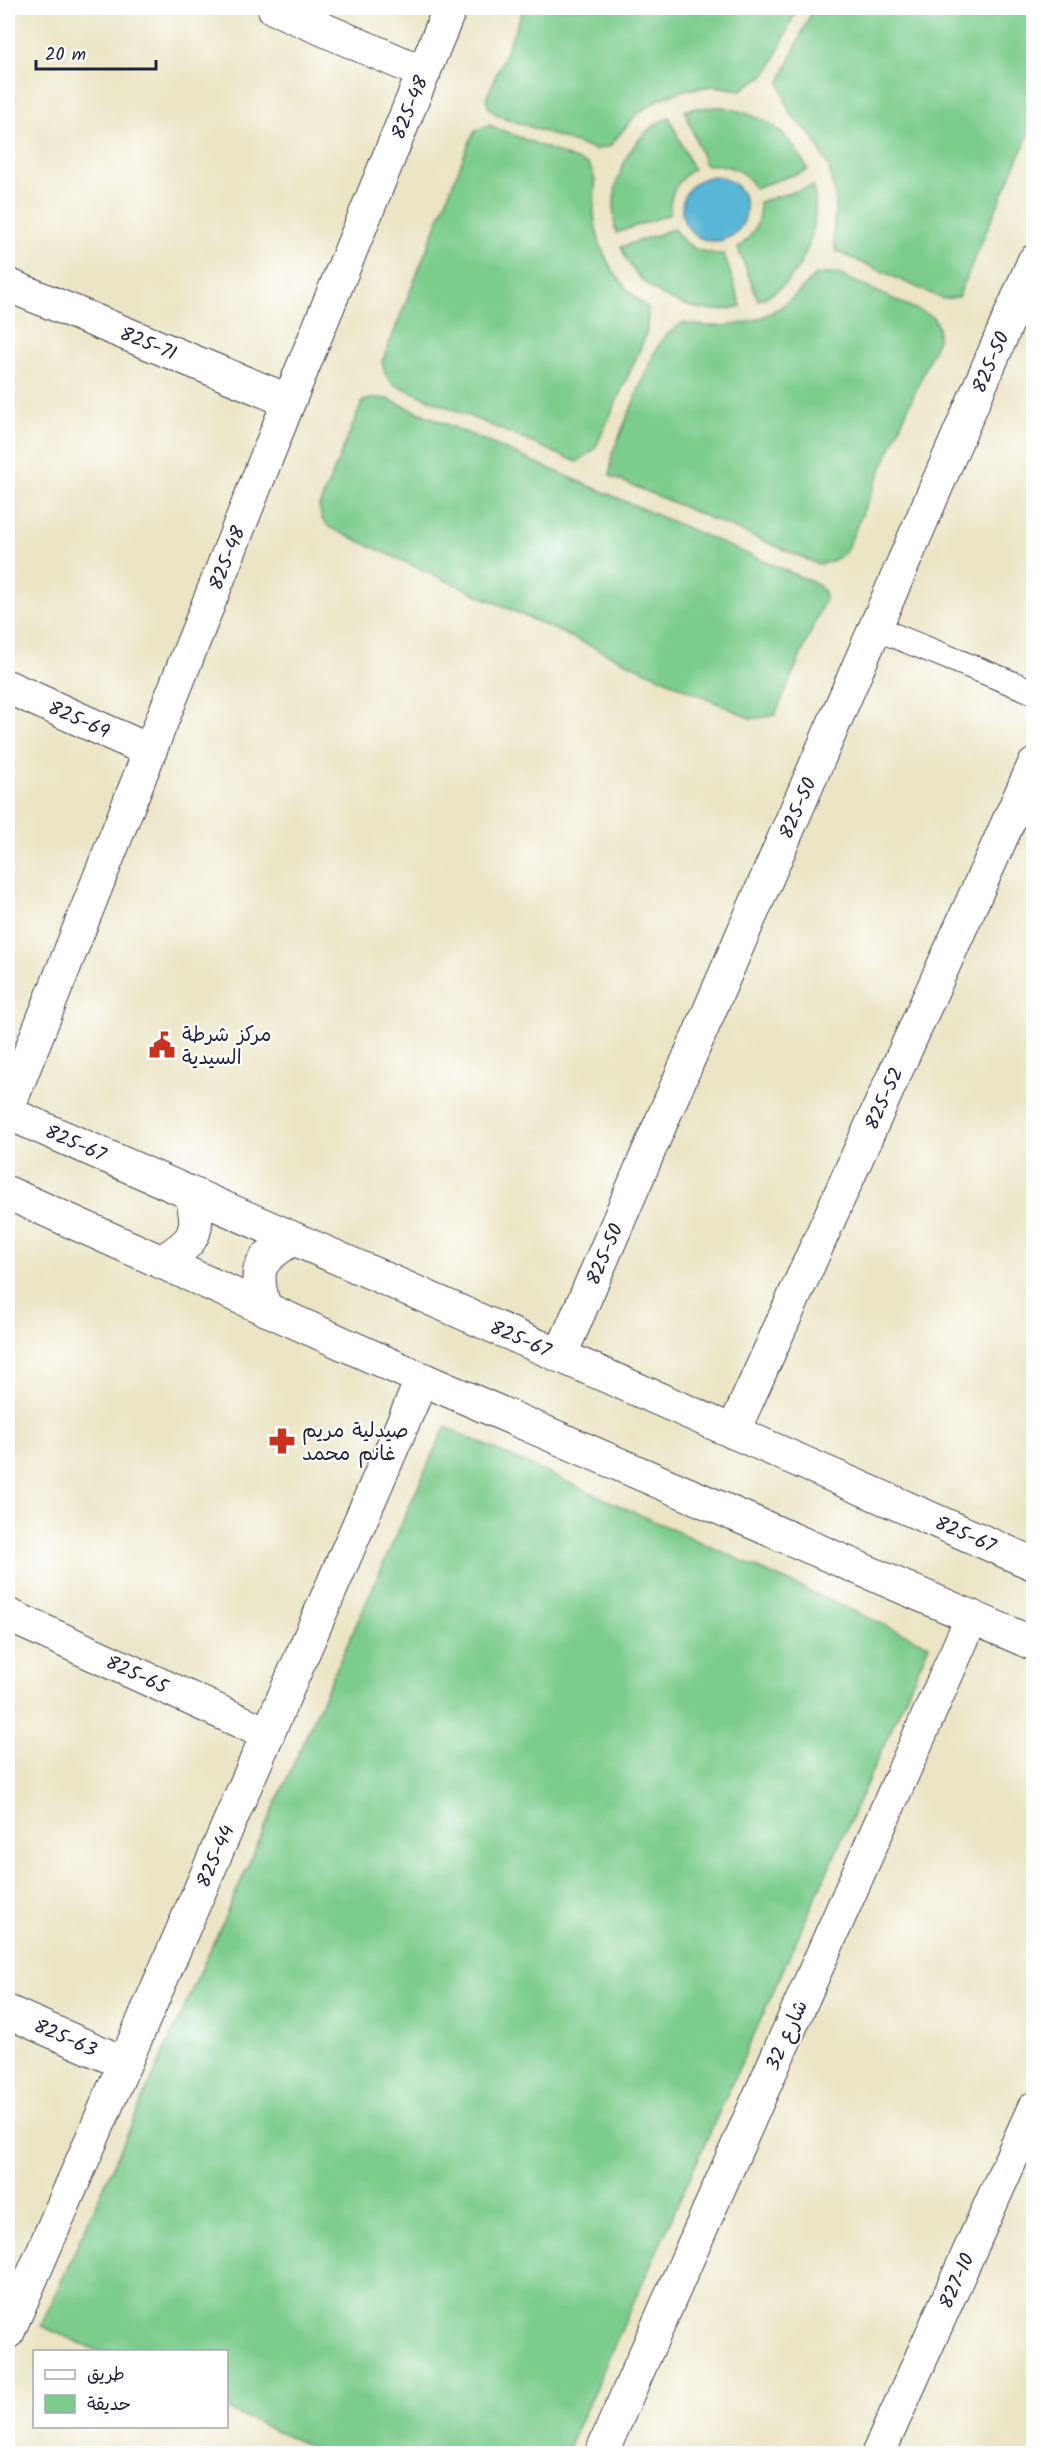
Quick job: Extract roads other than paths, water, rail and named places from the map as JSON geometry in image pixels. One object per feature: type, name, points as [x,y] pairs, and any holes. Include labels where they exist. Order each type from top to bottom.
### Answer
[{"type":"street","points":[[274,8],[424,74]]},
{"type":"street","name":"825-48","points":[[8,1108],[289,401],[450,8]]},
{"type":"street","name":"825-50","points":[[560,1356],[1034,261]]},
{"type":"street","name":"825-71","points":[[8,285],[289,401]]},
{"type":"street","name":"825-69","points":[[8,687],[150,751]]},
{"type":"street","name":"825-52","points":[[733,1432],[1034,765]]},
{"type":"street","name":"825-67","points":[[8,1113],[1034,1564]]},
{"type":"street","points":[[8,1193],[422,1379],[1034,1644]]},
{"type":"street","points":[[161,1262],[189,1243],[196,1230],[197,1215],[190,1194]]},
{"type":"street","points":[[265,1309],[258,1285],[260,1270],[266,1257],[293,1239]]},
{"type":"street","name":"825-44","points":[[8,2332],[422,1379]]},
{"type":"street","name":"825-65","points":[[8,1615],[268,1734]]},
{"type":"street","name":"شارع 32","points":[[601,2454],[972,1617]]},
{"type":"street","name":"825-63","points":[[8,2012],[124,2063]]},
{"type":"street","name":"827-10","points":[[878,2454],[1034,2108]]},
{"type":"lane","points":[[875,628],[1034,692]]},
{"type":"water","points":[[714,177],[732,183],[740,191],[746,209],[740,227],[732,235],[714,241],[696,235],[688,227],[682,209],[688,191],[696,183]]},
{"type":"place","name":"مركز شرطة السيدية","points":[[162,1045]]},
{"type":"place","name":"صيدلية مريم غانم محمد","points":[[282,1441]]}]
